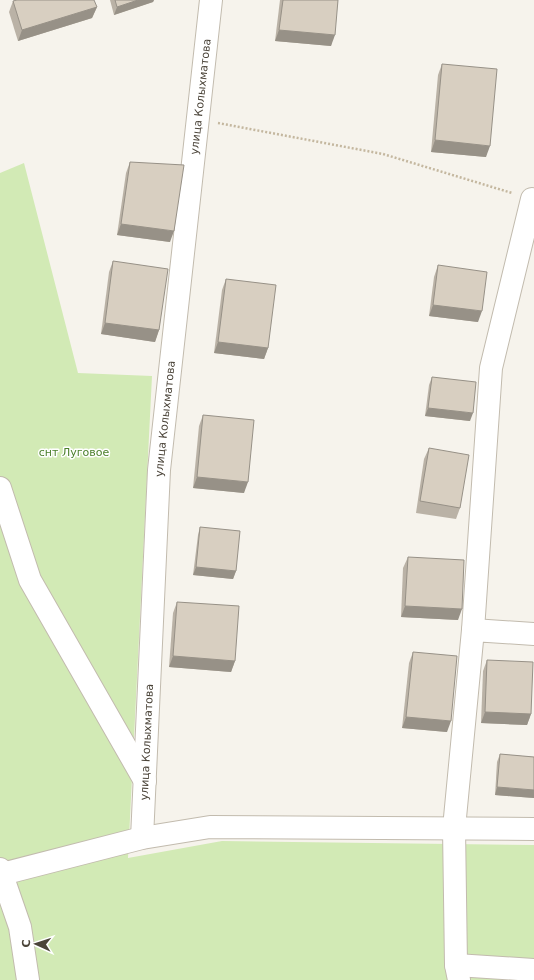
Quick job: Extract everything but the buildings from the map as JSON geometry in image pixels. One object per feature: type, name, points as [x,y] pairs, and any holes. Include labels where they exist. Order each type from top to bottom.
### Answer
[{"type":"street","name":"улица Колыхматова","points":[[142,838],[159,470],[211,0]]},
{"type":"street","points":[[532,199],[491,368],[473,630],[454,828],[458,973],[534,970]]},
{"type":"street","points":[[0,488],[30,580],[145,781]]},
{"type":"street","points":[[473,630],[534,634]]},
{"type":"street","points":[[28,980],[10,927],[1,872],[142,838],[210,827],[534,829]]},
{"type":"path","points":[[198,119],[384,154],[532,199]]},
{"type":"green space","name":"снт Луговое","points":[[24,163],[78,373],[152,376],[128,858],[222,841],[534,845],[534,980],[0,980],[0,173]]}]
